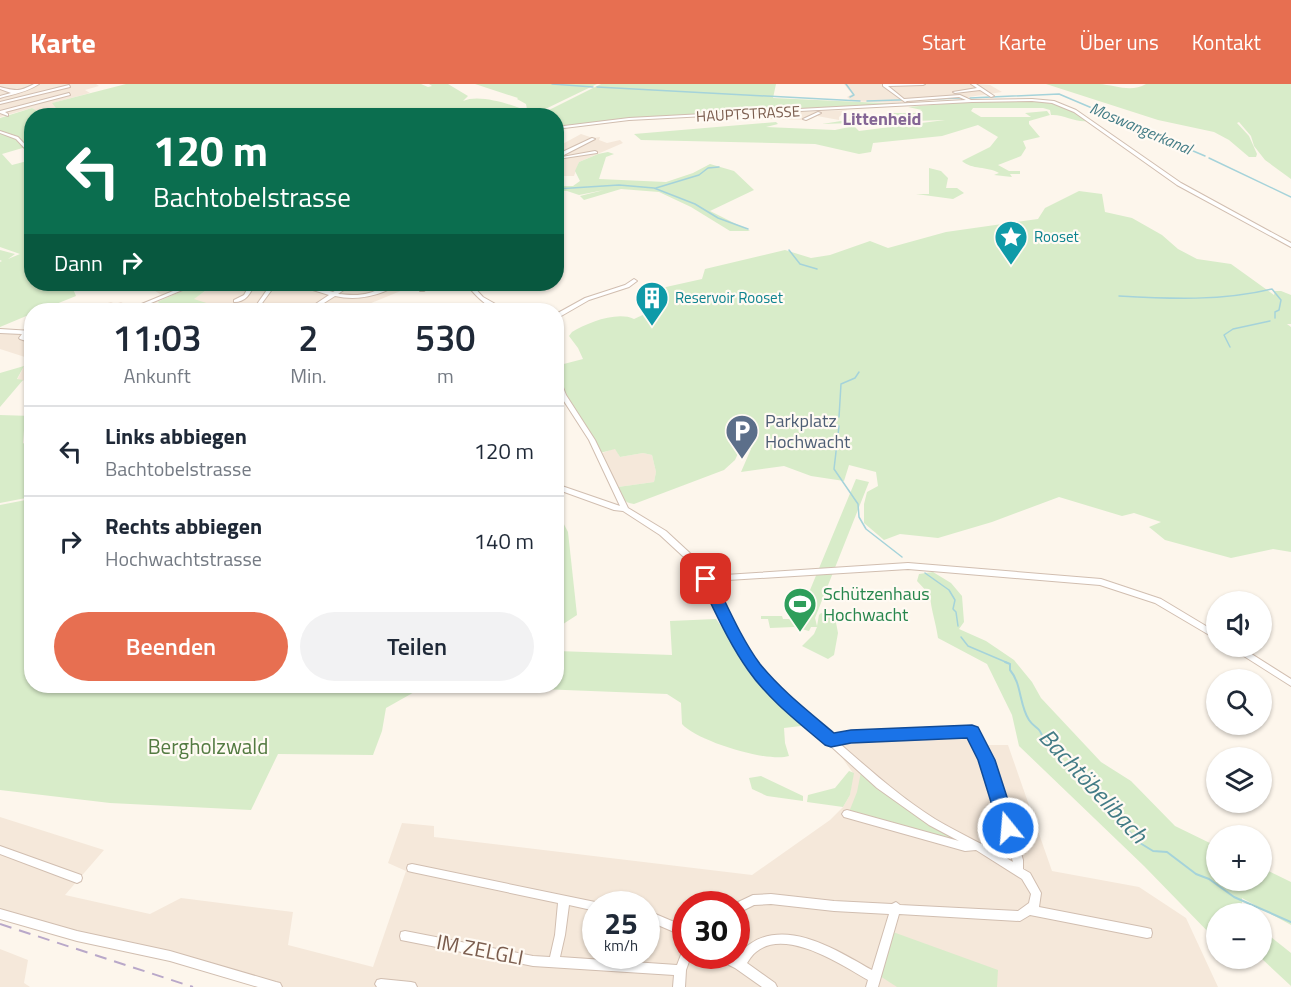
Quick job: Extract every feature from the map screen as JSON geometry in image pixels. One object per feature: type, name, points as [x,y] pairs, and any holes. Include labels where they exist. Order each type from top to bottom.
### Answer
[{"type":"street","points":[[0,97],[17,93],[37,84]]},
{"type":"street","points":[[884,85],[923,84]]},
{"type":"street","points":[[957,84],[968,90]]},
{"type":"street","points":[[973,84],[992,96]]},
{"type":"street","points":[[884,85],[905,102],[1042,100],[1067,106],[1179,184],[1291,246]]},
{"type":"street","points":[[0,103],[69,86]]},
{"type":"street","points":[[0,88],[17,93]]},
{"type":"street","points":[[929,98],[927,95],[981,89]]},
{"type":"street","points":[[0,117],[7,115],[2,111],[69,94]]},
{"type":"street","points":[[905,102],[962,96],[972,101]]},
{"type":"street","name":"HAUPTSTRASSE","points":[[564,127],[629,119],[822,110],[905,102]]},
{"type":"street","points":[[805,119],[822,110]]},
{"type":"street","points":[[0,132],[17,138],[24,145]]},
{"type":"street","points":[[564,154],[593,139]]},
{"type":"street","points":[[564,157],[595,152]]},
{"type":"street","points":[[564,313],[587,300],[627,286],[634,281]]},
{"type":"street","points":[[147,303],[177,291]]},
{"type":"street","points":[[236,301],[246,296],[248,291]]},
{"type":"street","points":[[324,291],[350,298],[360,298],[378,291]]},
{"type":"street","points":[[321,303],[339,291]]},
{"type":"street","points":[[475,291],[490,303]]},
{"type":"street","points":[[0,331],[24,333]]},
{"type":"street","points":[[564,397],[592,440],[625,509]]},
{"type":"street","points":[[564,489],[625,509],[663,533],[689,557],[706,579],[754,666],[773,689],[901,801],[932,822],[1018,871],[1034,887],[1036,898],[1031,910],[1020,916],[896,907],[834,906],[771,898],[750,902]]},
{"type":"street","points":[[706,579],[908,566],[1101,582],[1158,601],[1206,630]]},
{"type":"street","points":[[1250,657],[1291,683]]},
{"type":"street","points":[[831,741],[851,736],[972,731],[987,760],[1018,860],[1018,871]]},
{"type":"street","points":[[847,814],[965,847],[977,846]]},
{"type":"street","points":[[0,850],[77,878]]},
{"type":"street","points":[[412,868],[582,903]]},
{"type":"street","points":[[554,962],[564,900]]},
{"type":"street","points":[[750,951],[759,942],[775,939],[794,940],[815,945],[874,982],[896,907]]},
{"type":"street","points":[[1031,910],[1147,933]]},
{"type":"street","points":[[0,914],[77,936],[170,956],[276,987]]},
{"type":"street","name":"IM ZELGLI","points":[[405,936],[502,956],[554,962],[680,970]]},
{"type":"street","points":[[745,969],[771,987]]},
{"type":"street","points":[[679,987],[680,970]]},
{"type":"street","points":[[381,984],[411,987]]},
{"type":"shaded area","points":[[0,84],[96,84],[99,86],[85,90],[90,93],[53,103],[57,108],[24,108],[24,110],[0,117]]},
{"type":"shaded area","name":"Littenheid","points":[[844,84],[977,84],[990,85],[1002,92],[962,98],[893,103],[852,101],[847,97],[852,94]]},
{"type":"shaded area","points":[[847,110],[839,117],[839,120],[817,116],[808,120],[766,119],[778,113]]},
{"type":"shaded area","points":[[581,134],[593,138],[600,137],[599,140],[607,143],[620,140],[623,143],[579,162],[574,176],[564,176],[564,143]]},
{"type":"shaded area","points":[[155,291],[182,291],[163,296]]},
{"type":"shaded area","points":[[205,291],[401,291],[371,303],[202,303],[193,299]]},
{"type":"shaded area","points":[[24,329],[24,357],[0,349],[0,330]]},
{"type":"shaded area","points":[[24,366],[24,380],[17,380]]},
{"type":"shaded area","points":[[615,448],[620,457],[643,453],[652,455],[656,472],[654,482],[618,487],[600,454]]},
{"type":"shaded area","points":[[974,730],[981,745],[1008,745],[1052,871],[1139,887],[1186,918],[1206,961],[1206,969],[1210,969],[1218,987],[257,987],[159,956],[0,918],[0,817],[104,850],[65,895],[150,914],[181,898],[293,912],[288,945],[373,967],[406,871],[388,863],[402,823],[434,826],[434,837],[752,875],[830,820],[843,807],[850,795],[853,773],[835,748],[830,736]]},
{"type":"shaded area","points":[[0,949],[28,960],[24,983],[30,987],[0,987]]},
{"type":"green space","points":[[126,84],[421,84],[428,87],[432,86],[429,84],[448,84],[468,96],[463,101],[484,99],[519,108],[56,108],[52,103]]},
{"type":"green space","points":[[475,84],[597,84],[547,108],[527,108],[526,104],[518,98]]},
{"type":"green space","points":[[601,84],[776,84],[773,98],[904,104],[625,119],[564,126],[564,108],[553,108]]},
{"type":"green space","points":[[1046,84],[1099,84],[1135,88],[1146,84],[1291,84],[1291,179],[1265,160],[1254,146],[1251,136],[1239,122],[1237,123],[1249,136],[1257,154],[1256,157],[1249,157],[1229,140],[1214,132],[1158,120]]},
{"type":"green space","points":[[1028,100],[1067,106],[1088,121],[1051,115],[1050,110],[1043,108],[973,108],[971,111],[981,117],[1031,117],[1025,113],[1047,111],[1050,115],[1029,121],[1040,137],[1023,141],[1026,148],[1021,156],[998,165],[1009,171],[1020,171],[1020,174],[1010,174],[1012,177],[994,175],[999,173],[970,166],[962,161],[990,147],[998,137],[978,125],[942,136],[873,143],[871,152],[859,154],[815,144],[641,140],[634,134],[776,122],[778,124],[766,127],[835,130],[854,126],[859,131],[945,120],[822,124],[892,113],[915,113],[922,110],[908,107]]},
{"type":"green space","points":[[24,110],[24,148],[2,154],[12,165],[24,162],[24,291],[74,291],[76,296],[58,303],[24,303],[24,317],[0,327],[0,262],[2,261],[0,250],[15,254],[8,259],[20,254],[0,247],[0,118]]},
{"type":"green space","points":[[608,152],[614,154],[606,157],[599,179],[666,182],[693,173],[710,164],[734,171],[754,190],[710,211],[750,231],[730,231],[691,207],[659,192],[621,189],[584,200],[580,196],[604,190],[579,195],[564,191],[564,186],[573,186],[580,181],[575,171],[579,162]]},
{"type":"green space","points":[[929,168],[941,171],[948,178],[946,188],[957,188],[964,193],[953,199],[916,194],[929,194]]},
{"type":"green space","points":[[1079,191],[1102,194],[1105,212],[1132,218],[1197,259],[1231,264],[1274,295],[1275,291],[1281,291],[1291,295],[1291,324],[1287,324],[1291,327],[1291,552],[1273,549],[1231,558],[1165,540],[1149,527],[1161,522],[1134,513],[1122,516],[1059,497],[992,522],[938,538],[900,534],[884,540],[864,523],[864,504],[867,492],[878,486],[876,472],[849,465],[844,481],[811,476],[784,466],[741,472],[751,449],[742,445],[735,460],[724,470],[634,504],[623,498],[618,487],[654,482],[656,472],[652,455],[643,453],[620,457],[615,449],[600,453],[565,393],[564,364],[583,359],[569,336],[572,332],[602,319],[619,316],[634,319],[647,313],[639,299],[648,291],[702,279],[705,269],[785,250],[811,258],[830,255],[870,241],[888,248],[946,232],[1038,219],[1045,208]]},
{"type":"green space","points":[[182,291],[205,291],[194,299],[206,303],[160,303],[157,302]]},
{"type":"green space","points":[[24,366],[17,379],[23,380],[0,407],[0,373]]},
{"type":"green space","points":[[0,415],[24,416],[24,498],[0,503]]},
{"type":"green space","points":[[856,479],[869,482],[815,618],[817,626],[821,613],[835,617],[838,633],[834,655],[828,659],[802,646],[814,634],[817,627],[811,627],[809,631],[794,627],[770,628],[768,619],[761,619],[761,616],[798,619]]},
{"type":"green space","name":"Bergholzwald","points":[[24,500],[24,693],[413,693],[386,708],[382,731],[373,755],[278,754],[251,810],[110,803],[0,790],[0,505]]},
{"type":"green space","points":[[564,524],[568,532],[577,615],[564,623]]},
{"type":"green space","points":[[933,572],[951,583],[962,596],[964,622],[959,629],[986,641],[1014,660],[1032,682],[1041,698],[1101,762],[1131,781],[1175,826],[1206,841],[1206,891],[1272,891],[1272,873],[1291,882],[1291,925],[1272,915],[1272,903],[1251,903],[1242,898],[1242,903],[1206,903],[1206,930],[1144,866],[1019,746],[1012,715],[987,664],[938,638],[930,595],[917,581],[919,574]]},
{"type":"green space","points":[[716,619],[762,683],[800,718],[801,726],[784,728],[789,756],[766,756],[733,749],[690,731],[682,724],[681,703],[667,694],[564,690],[564,651],[672,655],[670,621]]},
{"type":"green space","points":[[849,771],[854,773],[850,795],[843,807],[807,802],[808,795],[835,788]]},
{"type":"green space","points":[[861,772],[962,842],[849,812],[857,792]]},
{"type":"green space","points":[[761,776],[803,796],[803,801],[767,796],[752,789],[749,778]]},
{"type":"green space","points":[[893,932],[998,970],[997,987],[897,987],[880,976]]},
{"type":"green space","points":[[1272,938],[1291,953],[1291,986],[1272,968]]},
{"type":"waterway","name":"Moswangerkanal","points":[[552,84],[593,87]]},
{"type":"waterway","points":[[846,84],[854,95],[850,97]]},
{"type":"waterway","name":"Moswangerkanal","points":[[597,87],[860,101]]},
{"type":"waterway","name":"Moswangerkanal","points":[[970,98],[1059,94],[1205,156]]},
{"type":"waterway","points":[[867,101],[961,98]]},
{"type":"waterway","name":"Moswangerkanal","points":[[1209,158],[1291,197]]},
{"type":"waterway","points":[[656,188],[699,175],[708,168],[719,167]]},
{"type":"waterway","points":[[564,188],[619,185],[654,188],[695,204],[718,218],[748,229]]},
{"type":"waterway","points":[[789,250],[800,264],[817,269]]},
{"type":"waterway","points":[[1119,296],[1216,297],[1272,289],[1281,300],[1279,310],[1275,312],[1275,318]]},
{"type":"waterway","points":[[1230,347],[1224,335],[1233,329],[1270,321]]},
{"type":"waterway","name":"Bachtöbelibach","points":[[839,417],[841,384],[855,378],[859,372]]},
{"type":"waterway","name":"Bachtöbelibach","points":[[839,426],[834,469],[858,504],[859,517],[866,529],[902,557]]},
{"type":"waterway","name":"Bachtöbelibach","points":[[925,573],[949,590],[955,600],[953,609],[956,612],[958,626]]},
{"type":"waterway","name":"Bachtöbelibach","points":[[961,637],[968,646],[1008,663]]},
{"type":"waterway","name":"Bachtöbelibach","points":[[1005,662],[1010,664],[1023,708],[1031,723],[1039,730],[1043,739],[1072,759],[1087,787],[1097,793],[1101,802],[1140,843],[1153,851],[1167,852],[1196,874],[1209,879],[1234,897],[1291,922]]},
{"type":"railway","points":[[0,924],[193,987]]},
{"type":"place","name":"Rooset","points":[[1011,266]]},
{"type":"place","name":"Reservoir Rooset","points":[[652,327]]},
{"type":"place","name":"Parkplatz Hochwacht","points":[[742,460]]},
{"type":"place","name":"Schützenhaus Hochwacht","points":[[800,633]]},
{"type":"district","name":"Littenheid","points":[[882,119]]},
{"type":"route","points":[[706,579],[738,642],[754,666],[789,705],[831,741],[851,736],[972,731],[987,760],[1008,828]]}]
